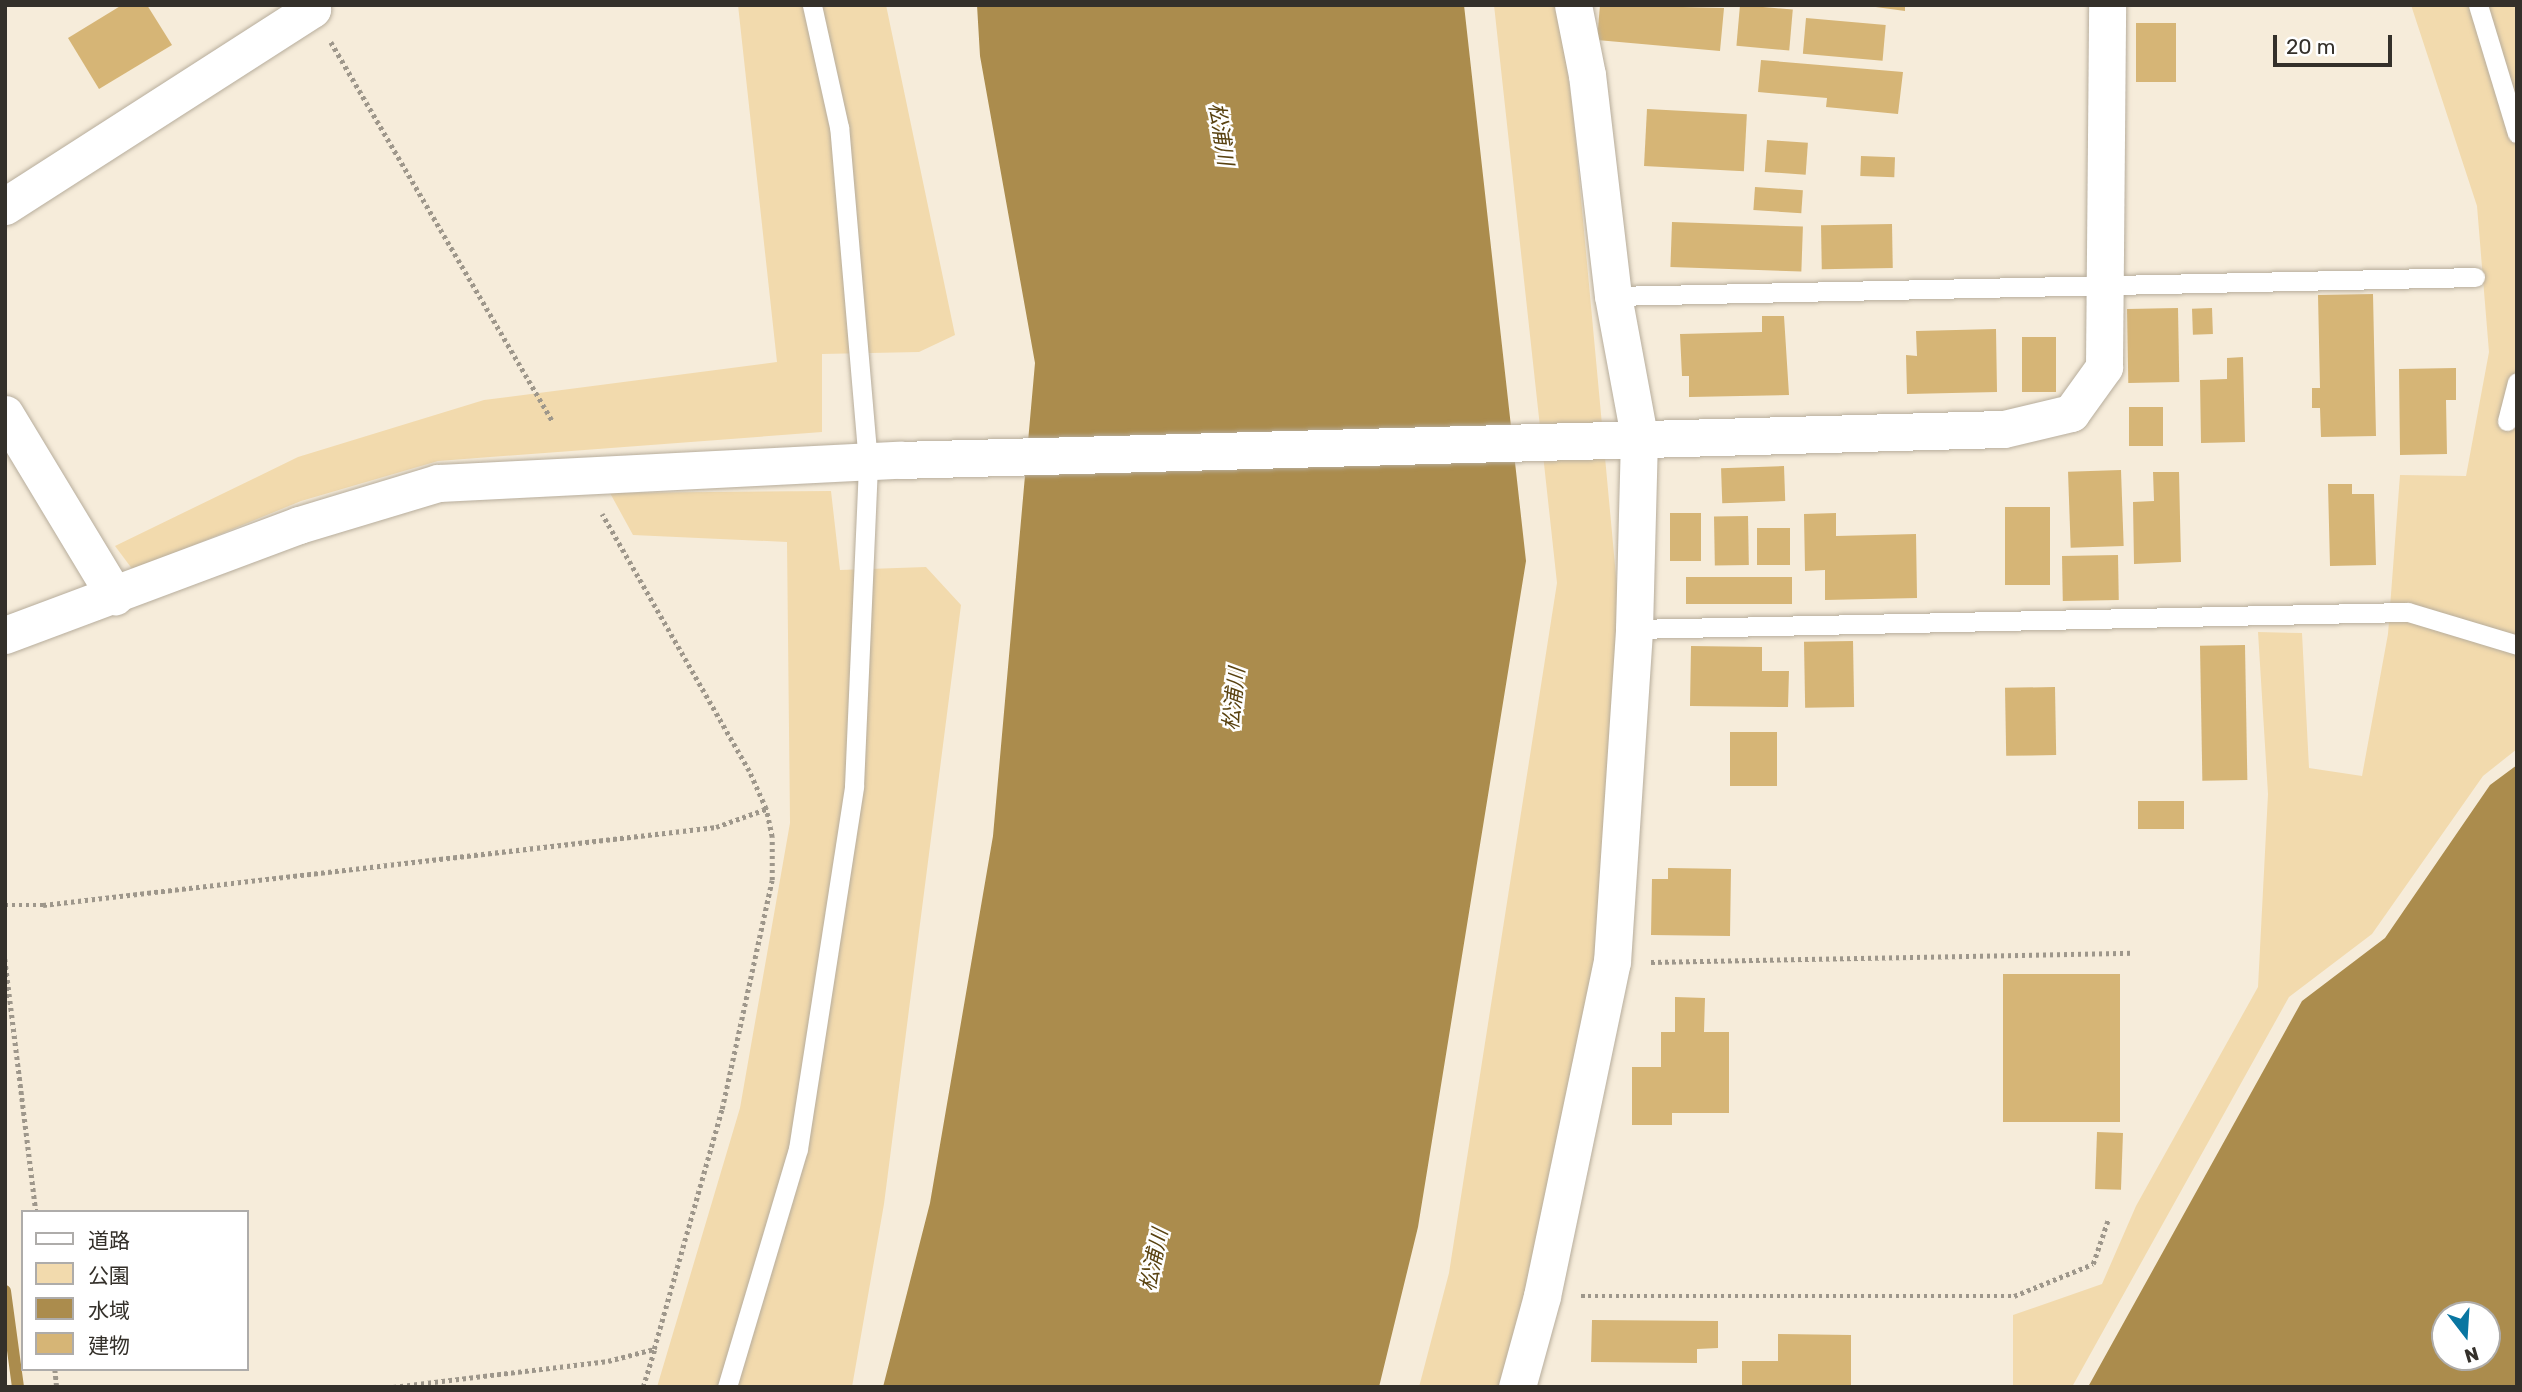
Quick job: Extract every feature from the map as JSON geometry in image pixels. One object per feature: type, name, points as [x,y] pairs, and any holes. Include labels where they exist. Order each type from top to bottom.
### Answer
[{"type":"street","points":[[1517,1387],[1542,1296],[1612,962],[1634,629],[1613,296],[1587,75],[1573,5]]},
{"type":"street","points":[[5,635],[299,525],[438,483],[884,461],[1623,437],[2004,429],[2071,413],[2104,367],[2107,5]]},
{"type":"street","points":[[5,206],[311,7]]},
{"type":"street","points":[[5,414],[115,596]]},
{"type":"lane","points":[[727,1387],[798,1149],[854,786],[884,461],[839,127],[812,5]]},
{"type":"lane","points":[[2478,5],[2517,132]]},
{"type":"lane","points":[[1613,296],[2476,277]]},
{"type":"lane","points":[[2507,421],[2517,382]]},
{"type":"lane","points":[[1634,629],[2408,612],[2517,645]]},
{"type":"path","points":[[311,7],[552,422]]},
{"type":"path","points":[[602,514],[766,809],[772,836],[772,880],[722,1109],[643,1387]]},
{"type":"path","points":[[5,905],[43,905],[703,828],[766,809]]},
{"type":"path","points":[[1612,962],[2133,953]]},
{"type":"path","points":[[5,959],[36,1210]]},
{"type":"path","points":[[1542,1296],[2014,1296],[2093,1264],[2108,1220]]},
{"type":"path","points":[[393,1387],[608,1362],[654,1349]]},
{"type":"green space","points":[[738,5],[886,5],[955,335],[919,352],[822,354],[822,432],[438,461],[301,501],[133,570],[115,546],[298,457],[484,400],[777,362]]},
{"type":"green space","points":[[1494,5],[1558,5],[1573,112],[1620,619],[1601,965],[1502,1387],[1419,1387],[1449,1273],[1557,583]]},
{"type":"green space","points":[[2411,5],[2517,5],[2517,749],[2483,776],[2372,934],[2289,997],[2072,1387],[2013,1387],[2013,1315],[2102,1284],[2136,1206],[2258,987],[2268,794],[2258,632],[2302,633],[2309,768],[2362,776],[2388,634],[2400,475],[2466,476],[2489,352],[2477,206]]},
{"type":"green space","points":[[831,491],[840,570],[926,567],[961,605],[884,1204],[852,1387],[657,1387],[740,1108],[790,823],[787,542],[633,535],[610,493]]},
{"type":"water","name":"松浦川","points":[[977,5],[1464,5],[1526,561],[1418,1227],[1379,1387],[883,1387],[930,1203],[993,836],[1035,363],[980,56]]},
{"type":"water","points":[[2517,765],[2517,1387],[2088,1387],[2302,1001],[2385,938],[2490,785]]},
{"type":"building","points":[[122,5],[147,5],[172,45],[99,89],[68,38]]},
{"type":"building","points":[[1600,5],[1724,8],[1720,51],[1597,40]]},
{"type":"building","points":[[1740,5],[1793,10],[1789,50],[1736,46]]},
{"type":"building","points":[[1861,5],[1905,5],[1905,11]]},
{"type":"building","points":[[1806,18],[1886,25],[1883,61],[1803,54]]},
{"type":"building","points":[[2136,23],[2176,23],[2176,82],[2136,82]]},
{"type":"building","points":[[1761,60],[1903,72],[1898,114],[1826,107],[1827,98],[1758,92]]},
{"type":"building","points":[[1647,109],[1747,114],[1744,171],[1644,166]]},
{"type":"building","points":[[1767,140],[1808,143],[1806,175],[1765,172]]},
{"type":"building","points":[[1861,156],[1895,157],[1894,177],[1860,176]]},
{"type":"building","points":[[1755,187],[1803,190],[1801,213],[1753,210]]},
{"type":"building","points":[[1672,222],[1803,227],[1801,272],[1670,267]]},
{"type":"building","points":[[1892,224],[1893,268],[1822,269],[1821,225]]},
{"type":"building","points":[[2373,294],[2376,436],[2321,437],[2320,408],[2312,408],[2312,388],[2320,388],[2318,295]]},
{"type":"building","points":[[2178,308],[2179,382],[2128,383],[2127,309]]},
{"type":"building","points":[[2212,308],[2213,334],[2193,335],[2192,309]]},
{"type":"building","points":[[1762,316],[1784,316],[1789,395],[1689,397],[1689,376],[1682,376],[1680,334],[1762,332]]},
{"type":"building","points":[[1996,329],[1997,392],[1907,394],[1906,355],[1917,356],[1916,331]]},
{"type":"building","points":[[2022,337],[2056,337],[2056,392],[2022,392]]},
{"type":"building","points":[[2243,357],[2245,442],[2201,443],[2200,380],[2227,379],[2227,358]]},
{"type":"building","points":[[2456,368],[2456,400],[2446,400],[2447,454],[2400,455],[2399,369]]},
{"type":"building","points":[[2129,407],[2163,407],[2163,446],[2129,446]]},
{"type":"building","points":[[1784,466],[1785,501],[1722,503],[1721,468]]},
{"type":"building","points":[[2121,470],[2124,546],[2071,548],[2068,472]]},
{"type":"building","points":[[2153,472],[2179,472],[2181,562],[2134,564],[2133,502],[2154,501]]},
{"type":"building","points":[[2328,484],[2352,484],[2352,494],[2374,494],[2376,565],[2330,566]]},
{"type":"building","points":[[2005,507],[2050,507],[2050,585],[2005,585]]},
{"type":"building","points":[[1670,513],[1701,513],[1701,561],[1670,561]]},
{"type":"building","points":[[1836,513],[1836,536],[1916,534],[1917,598],[1825,600],[1825,570],[1805,571],[1804,514]]},
{"type":"building","points":[[1748,516],[1749,565],[1715,566],[1714,517]]},
{"type":"building","points":[[1757,528],[1790,528],[1790,565],[1757,565]]},
{"type":"building","points":[[2118,555],[2119,600],[2063,601],[2062,556]]},
{"type":"building","points":[[1686,577],[1792,577],[1792,604],[1686,604]]},
{"type":"building","points":[[1853,641],[1854,707],[1805,708],[1804,642]]},
{"type":"building","points":[[2245,645],[2247,780],[2202,781],[2200,646]]},
{"type":"building","points":[[1691,646],[1762,647],[1762,671],[1789,671],[1788,707],[1690,706]]},
{"type":"building","points":[[2055,687],[2056,755],[2006,756],[2005,688]]},
{"type":"building","points":[[1730,732],[1777,732],[1777,786],[1730,786]]},
{"type":"building","points":[[2138,801],[2184,801],[2184,829],[2138,829]]},
{"type":"building","points":[[1668,868],[1731,869],[1730,936],[1651,935],[1652,879],[1668,879]]},
{"type":"building","points":[[2003,974],[2120,974],[2120,1122],[2003,1122]]},
{"type":"building","points":[[1675,997],[1705,998],[1704,1032],[1729,1032],[1729,1113],[1672,1113],[1672,1125],[1632,1125],[1632,1067],[1661,1067],[1661,1032],[1675,1032]]},
{"type":"building","points":[[2097,1132],[2123,1133],[2121,1190],[2095,1189]]},
{"type":"building","points":[[1592,1320],[1718,1321],[1718,1348],[1697,1349],[1697,1363],[1591,1362]]},
{"type":"building","points":[[1778,1334],[1851,1335],[1851,1387],[1742,1387],[1742,1361],[1778,1361]]},
{"type":"waterway","points":[[5,1291],[18,1387]]}]
